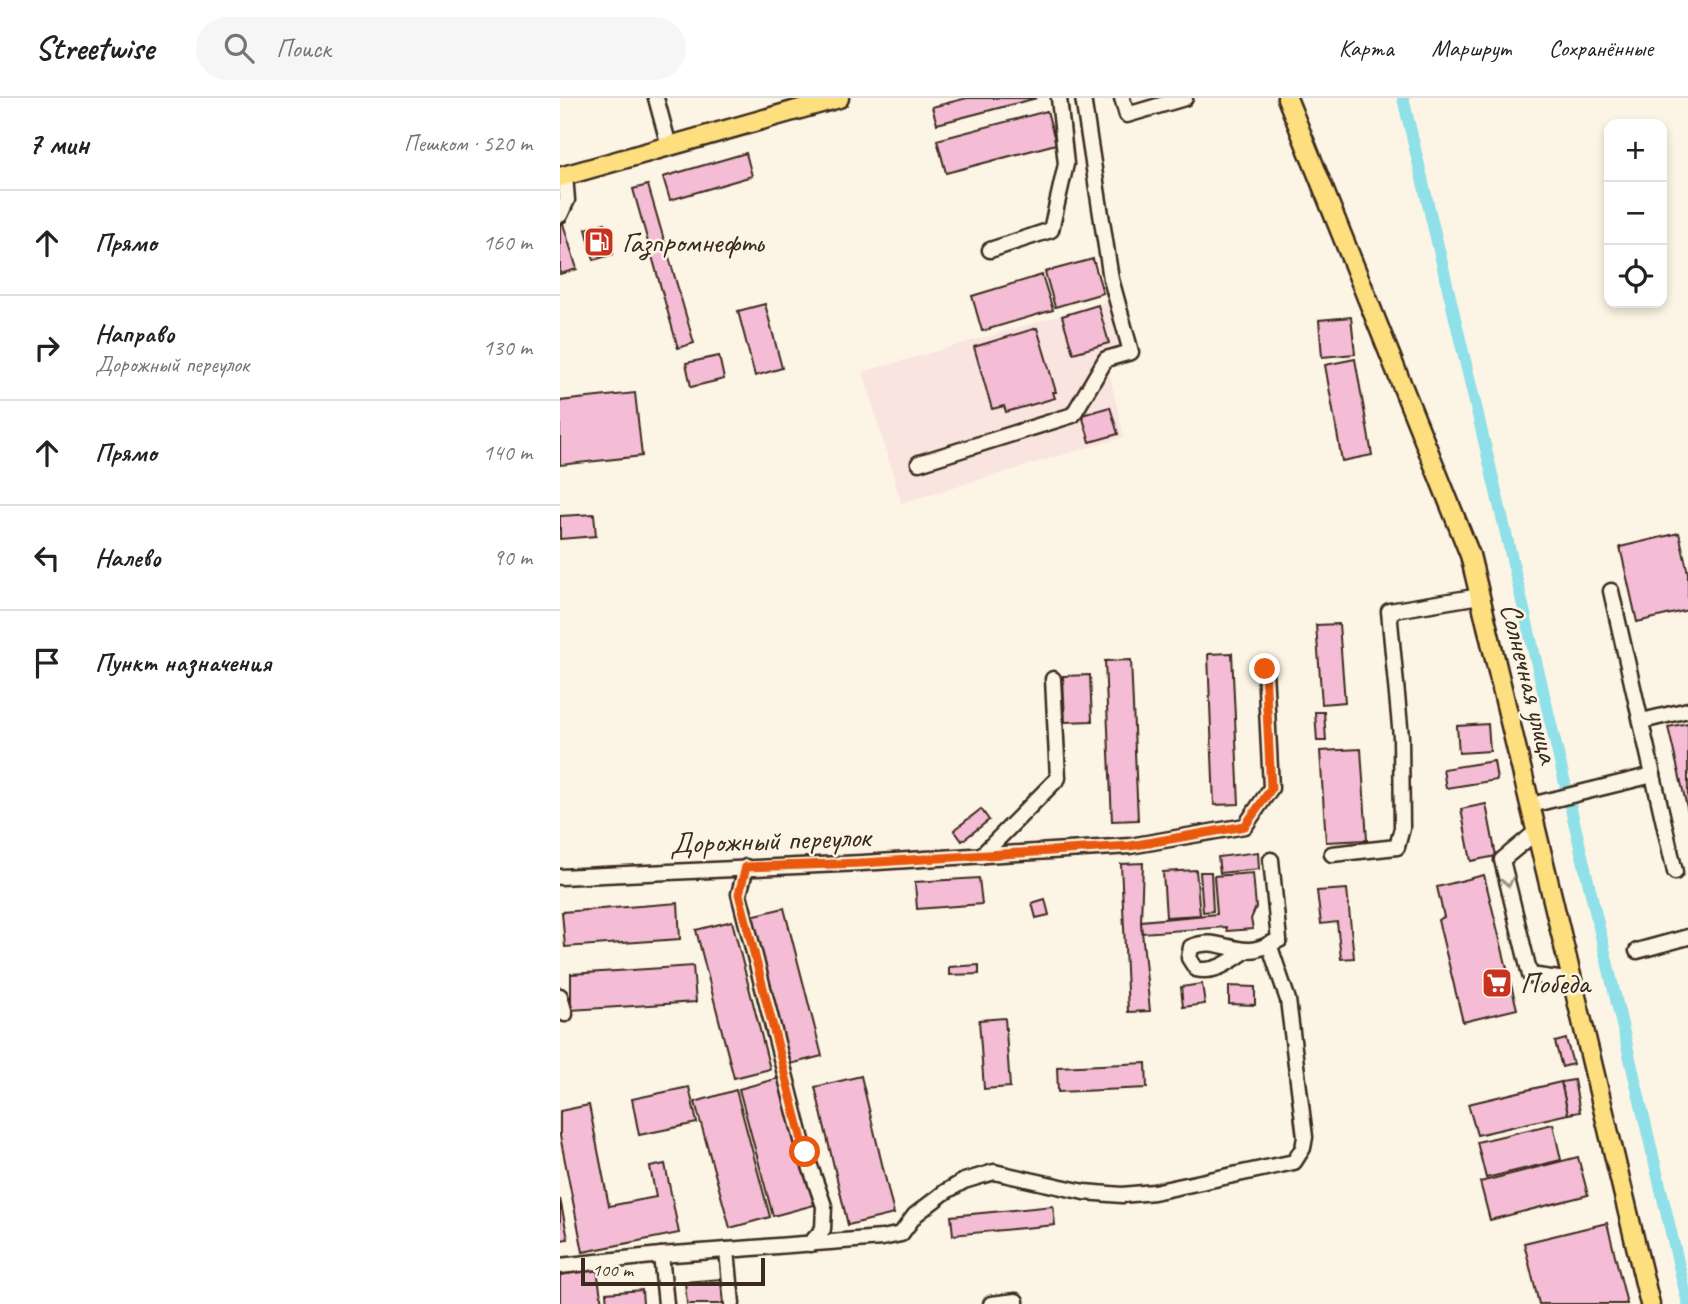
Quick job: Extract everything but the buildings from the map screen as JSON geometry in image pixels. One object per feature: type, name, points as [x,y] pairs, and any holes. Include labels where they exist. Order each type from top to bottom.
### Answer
[{"type":"main road","points":[[562,176],[839,98]]},
{"type":"main road","name":"Солнечная улица","points":[[1287,98],[1470,555],[1537,804],[1537,831],[1650,1304]]},
{"type":"street","points":[[656,98],[669,146]]},
{"type":"street","points":[[990,250],[1051,230],[1066,164],[1059,98]]},
{"type":"street","points":[[919,463],[1073,415],[1106,359],[1131,352],[1111,279],[1083,98]]},
{"type":"street","points":[[1122,98],[1127,115],[1185,98]]},
{"type":"street","points":[[560,215],[567,200],[562,176]]},
{"type":"street","points":[[1611,591],[1675,872]]},
{"type":"street","points":[[1332,854],[1397,846],[1402,828],[1401,737],[1390,611],[1480,596]]},
{"type":"street","name":"Дорожный переулок","points":[[560,877],[1130,846],[1245,826],[1271,789],[1265,669]]},
{"type":"street","points":[[981,856],[1058,778],[1053,680]]},
{"type":"street","points":[[1642,721],[1688,710]]},
{"type":"street","points":[[1537,804],[1653,775]]},
{"type":"street","points":[[1537,831],[1502,860],[1530,975],[1573,981]]},
{"type":"street","points":[[1247,950],[1257,950],[1279,940],[1271,860]]},
{"type":"street","points":[[746,867],[739,894],[805,1152],[824,1206],[823,1229],[810,1244]]},
{"type":"street","points":[[1637,951],[1688,937]]},
{"type":"street","points":[[560,1266],[661,1255],[882,1238],[901,1234],[915,1216],[944,1192],[964,1181],[993,1172],[1084,1192],[1122,1195],[1154,1192],[1294,1162],[1303,1148],[1305,1137],[1288,1000],[1269,944]]},
{"type":"street","points":[[560,996],[565,1014]]},
{"type":"street","points":[[727,1250],[732,1304]]},
{"type":"street","points":[[661,1255],[666,1304]]},
{"type":"street","points":[[990,1304],[1016,1301],[1016,1304]]},
{"type":"shaded area","points":[[1110,301],[1122,344],[1104,349],[1124,437],[901,503],[863,372]]},
{"type":"waterway","points":[[1403,98],[1688,1304]]},
{"type":"place","name":"Газпромнефть","points":[[599,242]]},
{"type":"place","name":"Победа","points":[[1497,983]]},
{"type":"route","points":[[805,1152],[739,894],[746,867],[862,863],[1130,846],[1245,826],[1271,789],[1265,669]]}]
